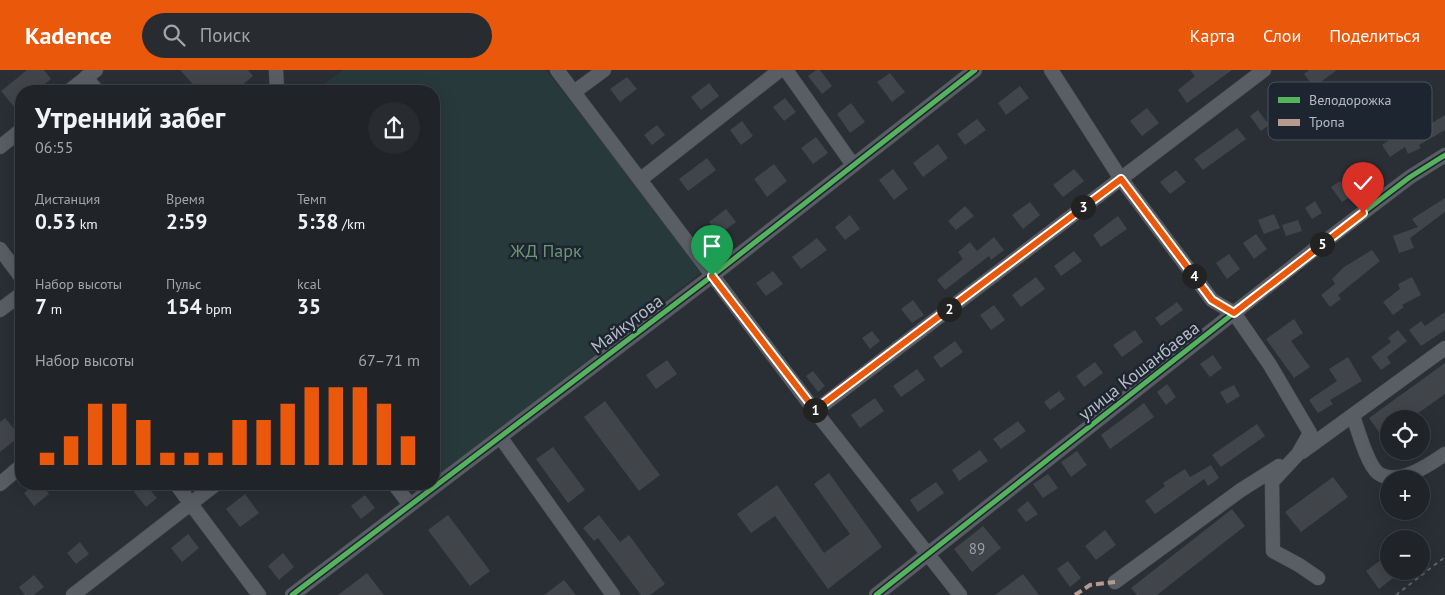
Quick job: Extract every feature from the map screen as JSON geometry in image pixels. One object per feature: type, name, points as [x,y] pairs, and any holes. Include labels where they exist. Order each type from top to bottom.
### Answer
[{"type":"street","points":[[276,70],[276,85]]},
{"type":"street","points":[[557,70],[641,179],[712,276],[960,595]]},
{"type":"street","points":[[574,92],[604,70]]},
{"type":"street","points":[[641,179],[780,70]]},
{"type":"street","points":[[786,70],[853,165]]},
{"type":"street","name":"Майкутова","points":[[440,483],[712,276],[975,70]]},
{"type":"street","points":[[1051,70],[1121,179],[1212,300],[1234,313],[1270,364],[1310,433],[1298,454],[1272,482],[1273,551],[1318,578]]},
{"type":"street","points":[[815,410],[1264,70]]},
{"type":"street","points":[[76,85],[90,74]]},
{"type":"street","points":[[0,147],[15,135]]},
{"type":"street","name":"улица Кошанбаева","points":[[876,595],[928,556],[1234,313],[1410,177],[1445,155]]},
{"type":"street","points":[[0,248],[15,269]]},
{"type":"street","points":[[0,310],[15,299]]},
{"type":"street","points":[[1115,582],[1241,490],[1353,416],[1445,348]]},
{"type":"street","points":[[1353,416],[1376,472],[1386,477],[1417,473],[1445,454]]},
{"type":"street","points":[[501,438],[613,595]]},
{"type":"street","points":[[0,484],[15,471]]},
{"type":"street","points":[[181,490],[259,595]]},
{"type":"street","points":[[73,595],[208,490]]},
{"type":"street","points":[[399,490],[410,505]]},
{"type":"street","name":"Майкутова","points":[[292,595],[430,490]]},
{"type":"path","points":[[1396,595],[1445,557]]},
{"type":"green space","name":"ЖД Парк","points":[[343,70],[546,70],[703,271],[440,474],[440,85],[323,85]]},
{"type":"building","points":[[27,70],[44,70],[51,79],[44,85],[15,85],[15,108],[1,91]]},
{"type":"building","points":[[180,70],[248,70],[253,76],[242,85],[194,85]]},
{"type":"building","points":[[816,70],[820,70],[832,86],[822,94],[808,76]]},
{"type":"building","points":[[1190,70],[1232,70],[1187,103],[1178,90],[1195,76]]},
{"type":"building","points":[[1309,70],[1337,70],[1321,82],[1310,82],[1304,74]]},
{"type":"building","points":[[890,73],[905,92],[892,102],[877,82]]},
{"type":"building","points":[[627,77],[637,89],[620,102],[610,89]]},
{"type":"building","points":[[709,83],[719,96],[701,110],[691,97]]},
{"type":"building","points":[[1020,86],[1029,98],[1006,115],[998,103]]},
{"type":"building","points":[[785,98],[796,112],[784,121],[773,107]]},
{"type":"building","points":[[851,103],[865,122],[850,133],[837,114]]},
{"type":"building","points":[[1147,108],[1159,123],[1142,136],[1130,121]]},
{"type":"building","points":[[1258,110],[1268,126],[1261,131],[1250,116]]},
{"type":"building","points":[[1445,115],[1445,130],[1432,138],[1432,123]]},
{"type":"building","points":[[977,119],[986,130],[965,145],[957,134]]},
{"type":"building","points":[[742,121],[753,136],[741,145],[730,130]]},
{"type":"building","points":[[657,125],[665,135],[652,145],[644,135]]},
{"type":"building","points":[[1237,128],[1246,139],[1203,170],[1194,159]]},
{"type":"building","points":[[816,137],[828,153],[813,164],[801,148]]},
{"type":"building","points":[[1389,140],[1428,140],[1419,145],[1421,148],[1408,154],[1405,147],[1390,157],[1382,145]]},
{"type":"building","points":[[938,144],[948,158],[923,177],[913,163]]},
{"type":"building","points":[[707,158],[716,170],[688,191],[679,179]]},
{"type":"building","points":[[774,164],[787,181],[767,197],[754,179]]},
{"type":"building","points":[[893,169],[908,189],[894,200],[879,180]]},
{"type":"building","points":[[1074,169],[1084,181],[1063,197],[1053,185]]},
{"type":"building","points":[[1176,170],[1186,182],[1170,194],[1160,182]]},
{"type":"building","points":[[1340,181],[1351,196],[1342,202],[1331,187]]},
{"type":"building","points":[[1445,198],[1445,212],[1410,238],[1414,248],[1399,253],[1393,236],[1418,227],[1412,219]]},
{"type":"building","points":[[1315,201],[1322,213],[1312,219],[1305,208]]},
{"type":"building","points":[[1030,202],[1040,215],[1023,229],[1012,215]]},
{"type":"building","points":[[965,206],[974,216],[956,230],[948,221]]},
{"type":"building","points":[[726,209],[736,222],[719,235],[709,222]]},
{"type":"building","points":[[1274,214],[1280,228],[1264,234],[1258,220]]},
{"type":"building","points":[[850,215],[860,229],[845,240],[835,227]]},
{"type":"building","points":[[1118,216],[1127,229],[1101,247],[1093,235]]},
{"type":"building","points":[[1298,220],[1302,231],[1286,236],[1282,225]]},
{"type":"building","points":[[1256,234],[1267,249],[1254,259],[1243,243]]},
{"type":"building","points":[[994,237],[1004,250],[991,260],[989,256],[945,290],[937,280],[963,259],[958,252],[970,242],[977,251]]},
{"type":"building","points":[[817,238],[827,250],[801,269],[792,257]]},
{"type":"building","points":[[1372,250],[1380,261],[1338,295],[1341,299],[1330,307],[1321,295],[1335,284],[1332,279],[1344,267]]},
{"type":"building","points":[[1074,251],[1082,261],[1061,276],[1054,266]]},
{"type":"building","points":[[1229,254],[1240,269],[1227,279],[1216,263]]},
{"type":"building","points":[[773,271],[783,284],[766,296],[756,283]]},
{"type":"building","points":[[1036,277],[1045,289],[1021,307],[1012,295]]},
{"type":"building","points":[[1412,277],[1421,295],[1402,305],[1404,307],[1393,315],[1383,302],[1400,289],[1398,284]]},
{"type":"building","points":[[913,300],[924,315],[912,323],[901,309]]},
{"type":"building","points":[[1177,302],[1183,310],[1161,326],[1155,318]]},
{"type":"building","points":[[994,305],[1005,320],[991,330],[980,315]]},
{"type":"building","points":[[1445,312],[1445,330],[1421,346],[1409,330],[1421,321],[1425,326]]},
{"type":"building","points":[[1294,319],[1303,333],[1291,341],[1310,367],[1294,378],[1266,339]]},
{"type":"building","points":[[1135,330],[1143,342],[1122,357],[1113,345]]},
{"type":"building","points":[[1398,330],[1407,341],[1387,357],[1391,363],[1381,370],[1371,357],[1391,342],[1388,338]]},
{"type":"building","points":[[872,331],[880,341],[870,349],[862,338]]},
{"type":"building","points":[[955,341],[963,352],[941,368],[933,357]]},
{"type":"building","points":[[1213,355],[1222,368],[1210,377],[1200,364]]},
{"type":"building","points":[[1348,357],[1362,381],[1330,400],[1333,404],[1318,413],[1309,400],[1337,381],[1329,369]]},
{"type":"building","points":[[667,360],[677,374],[656,389],[646,375]]},
{"type":"building","points":[[1095,362],[1103,373],[1084,387],[1076,376]]},
{"type":"building","points":[[1445,363],[1445,394],[1423,410],[1380,410]]},
{"type":"building","points":[[917,369],[925,380],[901,397],[893,386]]},
{"type":"building","points":[[813,371],[825,386],[818,392],[806,376]]},
{"type":"building","points":[[1167,384],[1176,397],[1166,405],[1157,392]]},
{"type":"building","points":[[1234,385],[1240,396],[1227,404],[1220,392]]},
{"type":"building","points":[[1059,391],[1065,399],[1050,410],[1044,402]]},
{"type":"building","points":[[875,398],[884,411],[860,428],[851,415]]},
{"type":"building","points":[[605,401],[660,475],[639,491],[584,417]]},
{"type":"building","points":[[1144,403],[1154,417],[1110,449],[1101,435]]},
{"type":"building","points":[[1380,410],[1380,434],[1369,418]]},
{"type":"building","points":[[5,418],[15,430],[15,440],[0,452],[0,422]]},
{"type":"building","points":[[1018,421],[1026,431],[1001,449],[993,439]]},
{"type":"building","points":[[1257,424],[1265,436],[1221,467],[1212,455]]},
{"type":"building","points":[[553,447],[585,490],[568,503],[536,459]]},
{"type":"building","points":[[980,450],[988,461],[959,481],[952,470]]},
{"type":"building","points":[[1077,451],[1087,465],[1071,477],[1061,462]]},
{"type":"building","points":[[1211,465],[1219,478],[1208,486],[1204,479],[1155,514],[1145,501],[1165,486],[1163,483],[1185,469],[1190,477]]},
{"type":"building","points":[[829,473],[882,547],[828,589],[775,516],[751,533],[737,514],[777,485],[824,553],[850,534],[814,484]]},
{"type":"building","points":[[1048,474],[1058,488],[1043,498],[1033,484]]},
{"type":"building","points":[[1333,477],[1348,497],[1301,532],[1285,512]]},
{"type":"building","points":[[936,482],[944,493],[918,512],[910,500]]},
{"type":"building","points":[[28,490],[46,490],[49,494],[34,506],[24,493]]},
{"type":"building","points":[[137,490],[150,490],[157,498],[146,507],[134,492]]},
{"type":"building","points":[[245,494],[259,513],[240,527],[226,509]]},
{"type":"building","points":[[365,495],[375,508],[361,519],[351,506]]},
{"type":"building","points":[[1028,501],[1038,514],[1026,522],[1017,510]]},
{"type":"building","points":[[1232,509],[1245,526],[1157,595],[1137,595],[1131,588]]},
{"type":"building","points":[[448,515],[490,571],[470,586],[428,530]]},
{"type":"building","points":[[599,515],[620,542],[629,535],[665,584],[650,595],[641,595],[598,538],[594,541],[583,528]]},
{"type":"building","points":[[983,526],[1001,548],[972,572],[954,549]]},
{"type":"building","points":[[1105,530],[1116,545],[1096,560],[1085,546]]},
{"type":"building","points":[[188,534],[199,548],[182,562],[171,548]]},
{"type":"building","points":[[80,542],[89,554],[76,564],[67,553]]},
{"type":"building","points":[[283,553],[294,567],[279,580],[268,566]]},
{"type":"building","points":[[1068,561],[1081,578],[1070,587],[1057,569]]},
{"type":"building","points":[[1380,561],[1380,580],[1390,580],[1379,589],[1366,571]]},
{"type":"building","points":[[367,573],[384,595],[338,595]]},
{"type":"building","points":[[1023,574],[1039,595],[995,595]]},
{"type":"building","points":[[34,575],[44,587],[34,595],[25,595],[19,587]]},
{"type":"building","points":[[564,580],[576,595],[544,595]]},
{"type":"marked path","points":[[1075,595],[1090,585],[1115,582]]},
{"type":"cycle path","points":[[440,483],[712,276],[975,70]]},
{"type":"cycle path","points":[[876,595],[1315,249],[1410,177],[1445,155]]},
{"type":"cycle path","points":[[292,595],[430,490]]},
{"type":"route","points":[[712,276],[815,410],[1121,179],[1212,300],[1234,313],[1363,213]]}]
